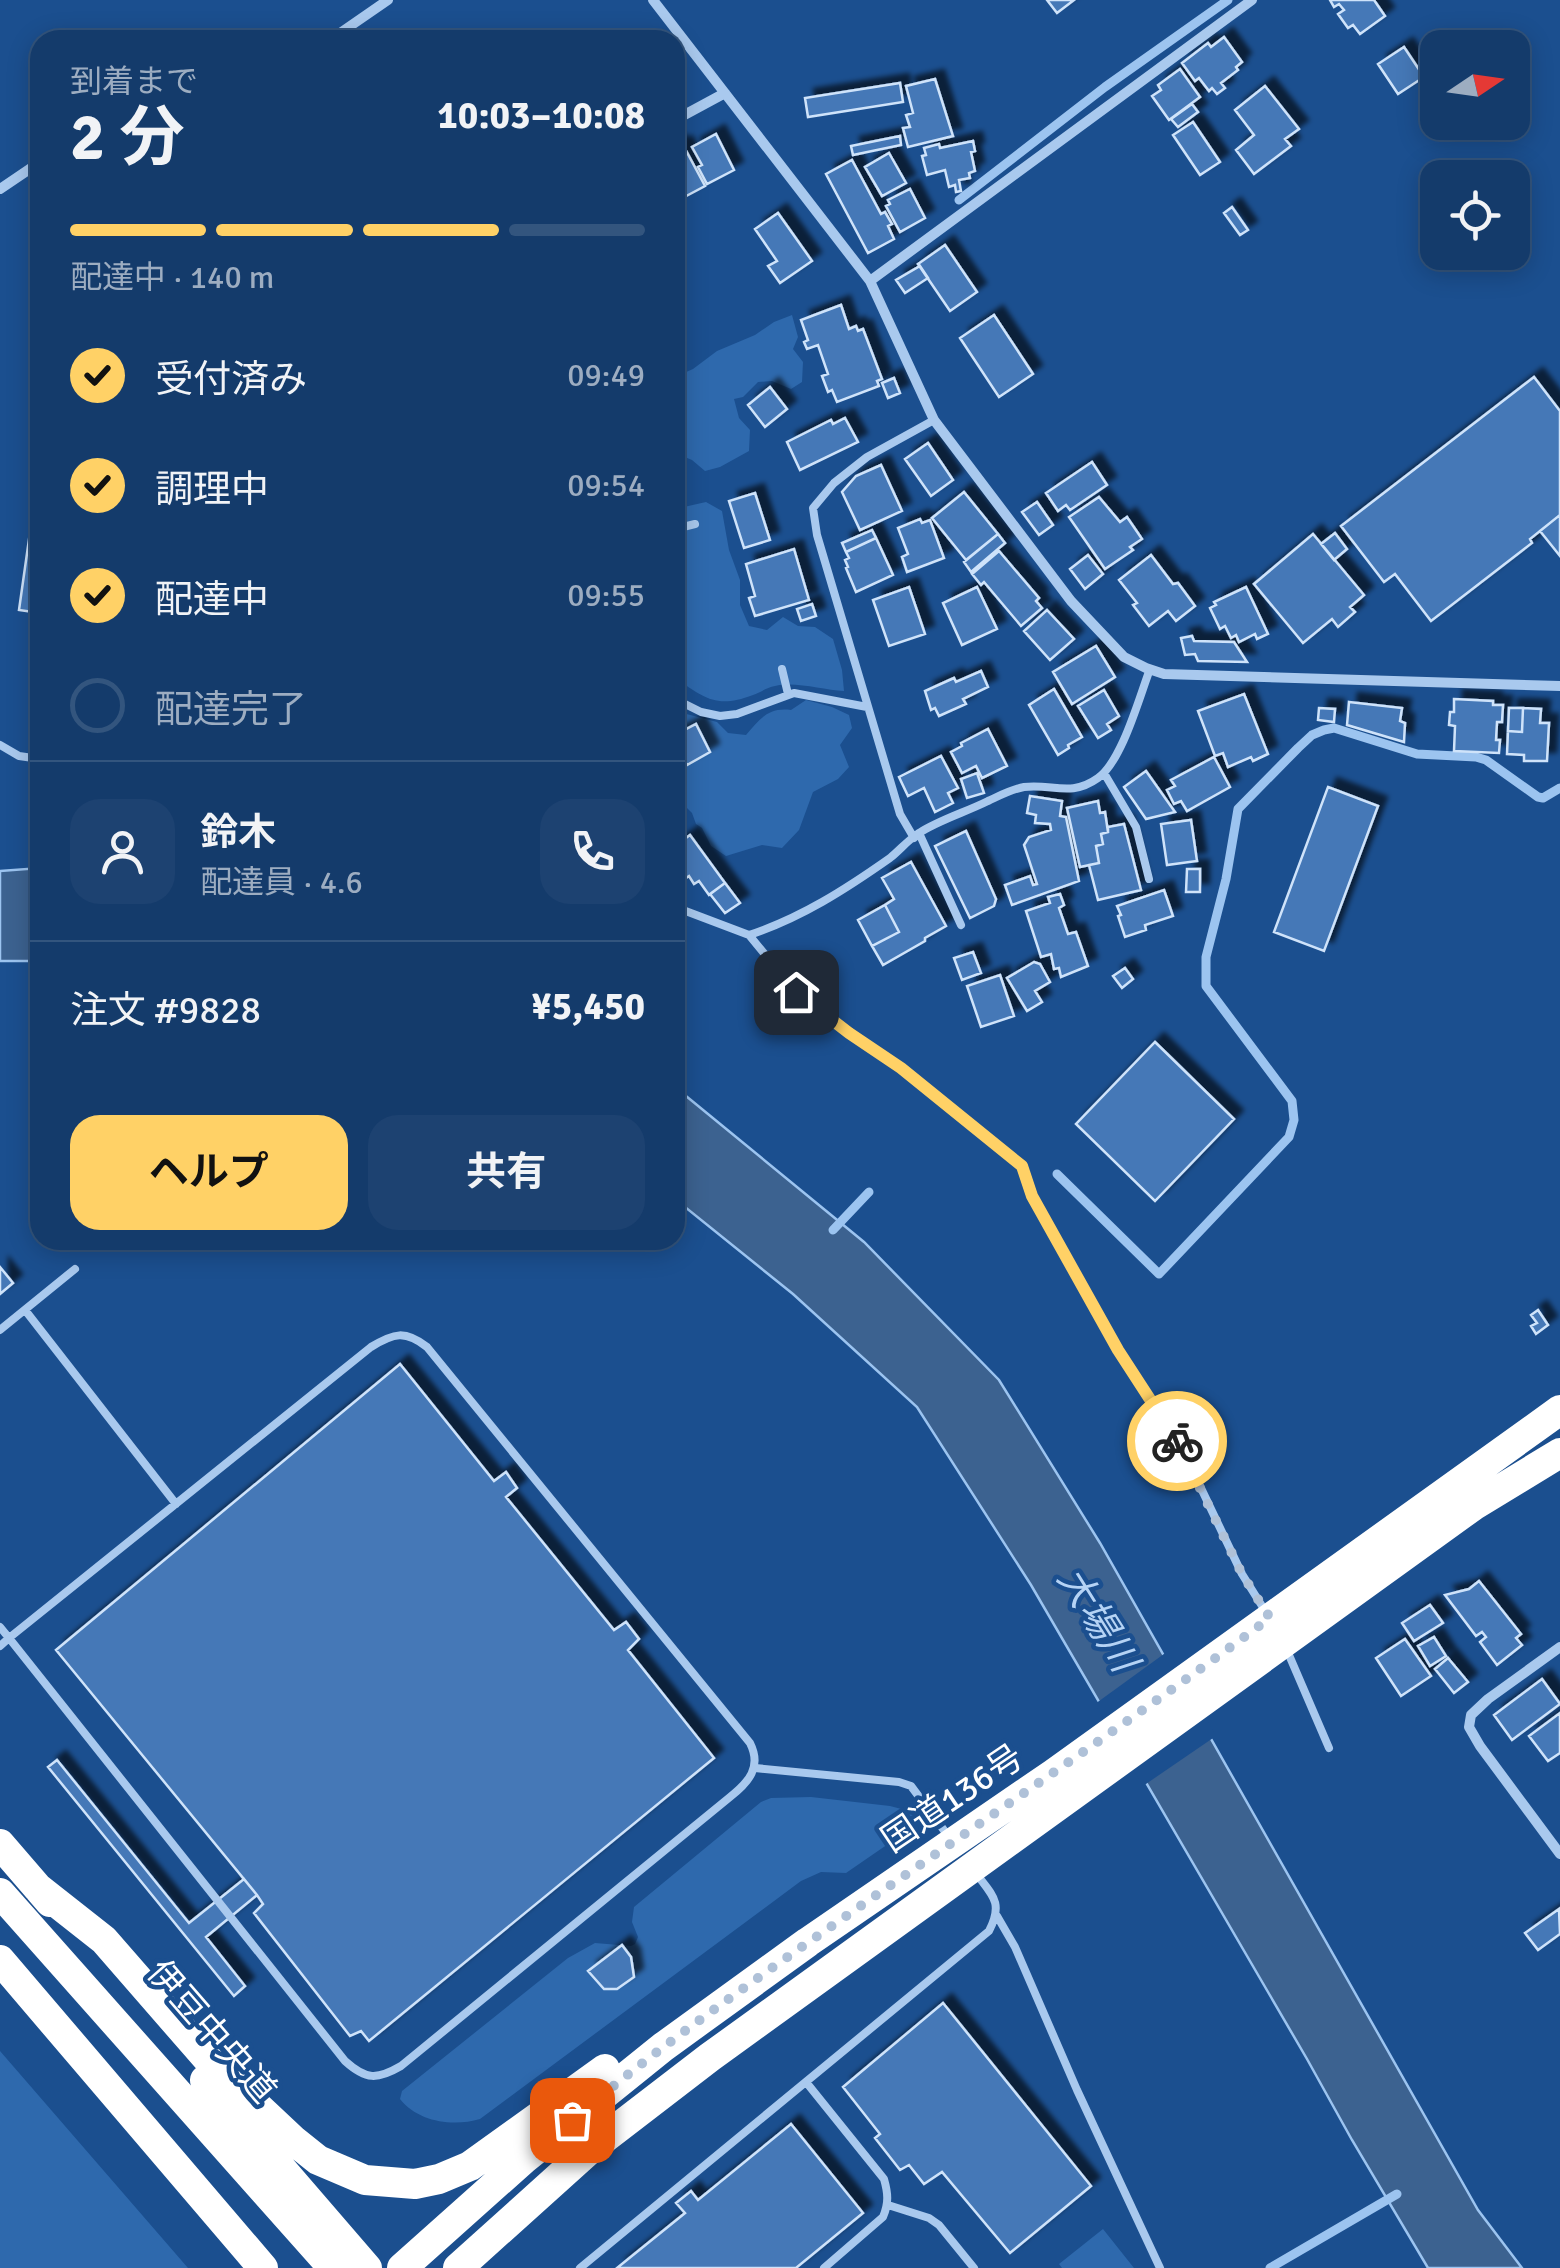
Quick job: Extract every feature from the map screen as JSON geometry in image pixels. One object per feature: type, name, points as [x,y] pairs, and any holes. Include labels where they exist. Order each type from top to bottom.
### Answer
[{"type":"highway","name":"国道136号","points":[[458,2268],[589,2150],[828,1972],[1004,1826],[1266,1639],[1560,1410]]},
{"type":"highway","name":"国道136号","points":[[1266,1639],[1560,1453]]},
{"type":"highway","name":"国道136号","points":[[402,2268],[524,2159],[663,2047],[808,1942],[1004,1826]]},
{"type":"highway","name":"伊豆中央道","points":[[0,1844],[367,2268]]},
{"type":"highway","points":[[38,1888],[104,1940],[212,2064],[293,2140],[318,2160],[365,2180],[415,2184],[470,2166],[601,2070],[663,2047]]},
{"type":"highway","points":[[0,1892],[333,2268]]},
{"type":"highway","points":[[0,1960],[263,2268]]},
{"type":"street","points":[[344,30],[388,0]]},
{"type":"street","points":[[653,0],[676,30]]},
{"type":"street","points":[[870,282],[1252,0]]},
{"type":"street","points":[[685,42],[870,282],[934,420],[1071,601],[1124,657],[1164,674],[1560,686]]},
{"type":"street","points":[[685,114],[724,93]]},
{"type":"street","points":[[0,189],[30,169]]},
{"type":"street","points":[[1560,1647],[1470,1716],[1470,1727],[1480,1746],[1560,1854]]},
{"type":"lane","points":[[934,420],[867,457],[834,484],[813,508],[816,535],[900,814],[916,835],[962,925]]},
{"type":"lane","points":[[685,526],[694,524]]},
{"type":"lane","points":[[782,669],[788,694]]},
{"type":"lane","points":[[750,935],[841,892],[916,835],[1005,794],[1024,787],[1066,790],[1084,786],[1104,773],[1130,726],[1150,669]]},
{"type":"lane","points":[[685,704],[720,716],[801,693],[867,707]]},
{"type":"lane","points":[[0,745],[30,758]]},
{"type":"lane","points":[[1104,773],[1136,827],[1149,879]]},
{"type":"lane","points":[[685,911],[750,935],[796,992],[901,1068],[1022,1166],[1032,1196],[1118,1350],[1190,1465],[1242,1574],[1266,1639],[1329,1748]]},
{"type":"lane","points":[[0,1330],[75,1269]]},
{"type":"lane","points":[[25,1310],[176,1504]]},
{"type":"lane","points":[[0,1627],[9,1638],[345,2061],[370,2076],[385,2075],[401,2066],[748,1783],[755,1768],[750,1743],[435,1356],[416,1338],[402,1334],[371,1346],[9,1638],[0,1646]]},
{"type":"lane","points":[[755,1768],[911,1786],[954,1844]]},
{"type":"lane","points":[[580,2268],[989,1931],[997,1916],[997,1902],[965,1859]]},
{"type":"lane","points":[[997,1916],[1160,2268]]},
{"type":"lane","points":[[806,2082],[884,2179],[888,2194],[884,2217],[824,2268]]},
{"type":"lane","points":[[888,2206],[929,2218],[939,2225],[974,2268]]},
{"type":"shaded area","points":[[792,315],[798,337],[793,349],[803,362],[802,382],[791,389],[772,381],[758,382],[743,397],[734,399],[739,418],[750,430],[749,451],[705,471],[685,457],[685,373]]},
{"type":"shaded area","points":[[706,502],[722,511],[729,550],[740,580],[740,605],[749,626],[767,630],[783,617],[798,626],[815,627],[833,639],[844,691],[783,685],[720,701],[685,684],[685,507]]},
{"type":"shaded area","points":[[806,700],[849,715],[852,728],[840,745],[849,767],[838,779],[813,792],[799,830],[782,848],[762,845],[726,856],[711,846],[685,806],[685,714],[717,722],[728,733],[746,735],[765,715],[791,710]]},
{"type":"shaded area","points":[[811,1797],[890,1806],[909,1811],[920,1822],[846,1873],[821,1872],[801,1881],[480,2119],[437,2121],[416,2113],[400,2099],[402,2091],[568,1958],[595,1943],[635,1944],[638,1937],[632,1922],[634,1907],[761,1802]]},
{"type":"shaded area","points":[[0,2051],[188,2268],[0,2268]]},
{"type":"shaded area","points":[[1103,2229],[1134,2268],[1062,2268],[1059,2264]]},
{"type":"water","points":[[30,869],[30,961],[0,961],[0,871]]},
{"type":"water","name":"大場川","points":[[685,1095],[864,1242],[999,1380],[1100,1543],[1478,2210],[1522,2268],[1428,2268],[1031,1585],[917,1407],[793,1294],[685,1207]]},
{"type":"pier","points":[[1168,1651],[1216,1736],[1143,1786],[1095,1704]]},
{"type":"building","points":[[1047,0],[1074,0],[1057,13]]},
{"type":"building","points":[[1330,0],[1374,0],[1385,16],[1360,34],[1353,25],[1348,28],[1338,14],[1344,10],[1339,4],[1334,7]]},
{"type":"building","points":[[1224,37],[1242,62],[1221,83],[1225,88],[1217,94],[1212,88],[1209,91],[1199,78],[1195,81],[1182,63],[1208,43],[1211,47]]},
{"type":"building","points":[[1404,47],[1420,71],[1420,80],[1398,94],[1378,64]]},
{"type":"building","points":[[1180,69],[1200,97],[1169,120],[1152,96],[1161,90],[1158,85]]},
{"type":"building","points":[[935,79],[953,136],[908,147],[903,128],[910,127],[906,115],[913,113],[906,86]]},
{"type":"building","points":[[900,83],[903,102],[808,117],[805,98]]},
{"type":"building","points":[[1265,86],[1299,129],[1285,139],[1291,146],[1254,174],[1236,150],[1254,135],[1235,110]]},
{"type":"building","points":[[1192,104],[1198,112],[1178,127],[1171,119]]},
{"type":"building","points":[[1193,122],[1220,162],[1200,175],[1173,135]]},
{"type":"building","points":[[716,134],[734,170],[707,184],[692,147]]},
{"type":"building","points":[[900,136],[901,145],[853,155],[851,146]]},
{"type":"building","points":[[973,141],[975,171],[969,173],[970,178],[959,180],[961,191],[956,192],[955,185],[949,187],[945,170],[927,175],[924,148]]},
{"type":"building","points":[[685,149],[705,186],[685,197]]},
{"type":"building","points":[[889,153],[906,183],[882,196],[865,167]]},
{"type":"building","points":[[852,160],[881,214],[885,212],[892,224],[888,226],[894,239],[868,253],[826,174]]},
{"type":"building","points":[[910,189],[925,218],[900,232],[886,206],[890,204],[888,200]]},
{"type":"building","points":[[1232,207],[1248,230],[1240,235],[1224,213]]},
{"type":"building","points":[[778,213],[812,261],[780,283],[768,266],[777,261],[755,229]]},
{"type":"building","points":[[945,245],[977,292],[950,311],[918,264]]},
{"type":"building","points":[[920,266],[928,278],[905,293],[896,280]]},
{"type":"building","points":[[841,305],[849,329],[863,329],[882,379],[877,381],[879,386],[837,402],[822,376],[828,374],[818,345],[807,349],[801,320]]},
{"type":"building","points":[[994,315],[1033,374],[999,397],[960,338]]},
{"type":"building","points":[[1534,377],[1560,411],[1560,515],[1530,539],[1532,543],[1431,621],[1395,574],[1384,582],[1341,526]]},
{"type":"building","points":[[894,378],[900,393],[888,398],[882,383]]},
{"type":"building","points":[[770,387],[787,409],[765,427],[748,405]]},
{"type":"building","points":[[845,418],[858,442],[800,470],[787,442],[831,420],[833,424]]},
{"type":"building","points":[[928,443],[953,480],[931,496],[905,459]]},
{"type":"building","points":[[1092,462],[1107,485],[1070,510],[1066,505],[1058,511],[1046,493]]},
{"type":"building","points":[[881,465],[902,511],[860,530],[842,492],[856,476]]},
{"type":"building","points":[[964,492],[998,534],[966,560],[932,518]]},
{"type":"building","points":[[755,493],[770,540],[744,548],[729,501]]},
{"type":"building","points":[[1099,497],[1120,522],[1127,517],[1142,539],[1105,569],[1069,517]]},
{"type":"building","points":[[1037,502],[1053,525],[1039,535],[1022,512]]},
{"type":"building","points":[[1560,515],[1560,556],[1540,531]]},
{"type":"building","points":[[920,519],[922,523],[930,520],[944,558],[907,572],[902,557],[908,554],[898,528]]},
{"type":"building","points":[[872,530],[876,538],[846,552],[842,543]]},
{"type":"building","points":[[30,532],[30,612],[19,610]]},
{"type":"building","points":[[1335,533],[1347,549],[1334,560],[1321,544]]},
{"type":"building","points":[[998,534],[1005,543],[971,572],[964,562]]},
{"type":"building","points":[[1313,534],[1364,595],[1350,607],[1355,612],[1338,627],[1332,619],[1303,643],[1254,584]]},
{"type":"building","points":[[876,538],[893,575],[856,592],[846,568],[846,552]]},
{"type":"building","points":[[794,549],[809,600],[755,616],[749,598],[755,596],[746,564]]},
{"type":"building","points":[[999,551],[1039,598],[1036,601],[1042,608],[1021,626],[984,582],[981,585],[972,574]]},
{"type":"building","points":[[1088,555],[1103,574],[1085,589],[1070,569]]},
{"type":"building","points":[[1151,555],[1195,606],[1176,621],[1168,611],[1149,626],[1119,580]]},
{"type":"building","points":[[909,587],[925,634],[889,646],[873,600]]},
{"type":"building","points":[[977,587],[997,629],[962,645],[943,603]]},
{"type":"building","points":[[1246,587],[1268,634],[1257,639],[1255,634],[1239,642],[1236,635],[1231,638],[1225,626],[1220,629],[1210,608],[1216,605],[1214,602]]},
{"type":"building","points":[[812,604],[816,616],[801,621],[797,609]]},
{"type":"building","points":[[1047,610],[1074,639],[1050,660],[1024,631]]},
{"type":"building","points":[[1192,636],[1194,641],[1234,642],[1247,662],[1198,661],[1195,654],[1185,655],[1181,638]]},
{"type":"building","points":[[1096,646],[1115,677],[1072,704],[1053,672]]},
{"type":"building","points":[[981,671],[988,687],[963,699],[966,704],[939,716],[935,708],[931,710],[925,691]]},
{"type":"building","points":[[1054,689],[1082,737],[1058,755],[1029,705]]},
{"type":"building","points":[[1104,690],[1119,716],[1107,724],[1111,730],[1098,738],[1078,706]]},
{"type":"building","points":[[1244,694],[1268,754],[1228,767],[1223,753],[1215,756],[1198,711]]},
{"type":"building","points":[[1454,699],[1503,705],[1502,722],[1497,722],[1499,753],[1454,751],[1455,726],[1449,725]]},
{"type":"building","points":[[1349,702],[1402,708],[1404,742],[1347,725]]},
{"type":"building","points":[[1319,708],[1335,709],[1334,722],[1318,720]]},
{"type":"building","points":[[1509,708],[1523,708],[1522,732],[1508,731]]},
{"type":"building","points":[[1523,708],[1541,709],[1540,723],[1549,723],[1547,761],[1524,761],[1524,755],[1507,754],[1508,731],[1522,732]]},
{"type":"building","points":[[696,724],[710,752],[687,765],[685,761],[685,730]]},
{"type":"building","points":[[988,729],[1007,766],[982,778],[976,766],[962,773],[951,752]]},
{"type":"building","points":[[941,756],[958,788],[948,793],[953,803],[935,812],[924,788],[908,796],[899,777]]},
{"type":"building","points":[[1214,757],[1230,787],[1187,811],[1181,801],[1174,804],[1167,790],[1175,786],[1171,780]]},
{"type":"building","points":[[1146,771],[1175,812],[1146,819],[1124,787]]},
{"type":"building","points":[[977,773],[984,793],[967,798],[961,779]]},
{"type":"building","points":[[1328,787],[1378,806],[1324,951],[1274,932]]},
{"type":"building","points":[[1030,796],[1062,801],[1060,816],[1066,817],[1079,881],[1012,905],[1005,885],[1030,876],[1033,885],[1037,884],[1024,845],[1029,837],[1051,830],[1050,824],[1035,823],[1036,815],[1027,813]]},
{"type":"building","points":[[1098,801],[1100,813],[1105,812],[1108,832],[1101,834],[1103,844],[1096,846],[1099,863],[1080,867],[1067,808]]},
{"type":"building","points":[[1191,820],[1197,861],[1167,865],[1161,824]]},
{"type":"building","points":[[1124,824],[1141,890],[1098,900],[1089,865],[1099,863],[1096,846],[1103,844],[1101,834],[1108,832],[1108,827]]},
{"type":"building","points":[[966,831],[996,899],[994,906],[970,918],[935,846]]},
{"type":"building","points":[[690,835],[725,883],[709,895],[699,881],[694,884],[689,876],[685,879],[685,839]]},
{"type":"building","points":[[911,862],[946,926],[883,965],[872,946],[899,932],[885,905],[894,899],[882,878]]},
{"type":"building","points":[[1187,869],[1200,869],[1200,892],[1186,892]]},
{"type":"building","points":[[725,883],[740,903],[725,913],[710,894]]},
{"type":"building","points":[[1164,890],[1173,916],[1125,937],[1117,906]]},
{"type":"building","points":[[1060,894],[1064,905],[1059,908],[1068,934],[1076,932],[1088,966],[1061,977],[1059,968],[1054,969],[1051,954],[1041,957],[1026,911],[1050,903],[1048,897]]},
{"type":"building","points":[[885,905],[899,932],[872,946],[858,920]]},
{"type":"building","points":[[973,952],[981,973],[962,980],[954,958]]},
{"type":"building","points":[[1034,962],[1040,964],[1050,982],[1035,991],[1042,1002],[1027,1011],[1007,978]]},
{"type":"building","points":[[1125,968],[1133,979],[1122,988],[1113,976]]},
{"type":"building","points":[[1000,975],[1014,1016],[981,1027],[967,986]]},
{"type":"building","points":[[1155,1042],[1234,1119],[1155,1201],[1076,1124]]},
{"type":"building","points":[[0,1267],[13,1283],[0,1294]]},
{"type":"building","points":[[1538,1310],[1548,1325],[1536,1334],[1531,1326],[1537,1323],[1531,1315]]},
{"type":"building","points":[[400,1364],[494,1481],[506,1472],[517,1488],[506,1497],[614,1630],[626,1622],[639,1639],[628,1650],[714,1758],[369,2041],[361,2031],[350,2036],[254,1913],[263,1904],[257,1895],[56,1650]]},
{"type":"building","points":[[1479,1581],[1521,1634],[1516,1638],[1522,1645],[1497,1665],[1480,1642],[1486,1637],[1482,1632],[1476,1636],[1445,1595],[1469,1589]]},
{"type":"building","points":[[1430,1605],[1443,1623],[1414,1641],[1402,1623]]},
{"type":"building","points":[[1434,1637],[1446,1656],[1430,1666],[1418,1646]]},
{"type":"building","points":[[1405,1639],[1431,1676],[1401,1696],[1376,1658]]},
{"type":"building","points":[[1448,1658],[1468,1682],[1454,1693],[1435,1669]]},
{"type":"building","points":[[1542,1679],[1560,1704],[1512,1740],[1494,1715]]},
{"type":"building","points":[[1560,1713],[1560,1753],[1548,1761],[1529,1736]]},
{"type":"building","points":[[57,1760],[189,1923],[244,1879],[257,1895],[206,1937],[245,1986],[234,1996],[48,1767]]},
{"type":"building","points":[[1559,1909],[1560,1934],[1538,1950],[1525,1933]]},
{"type":"building","points":[[622,1945],[631,1957],[634,1977],[617,1989],[604,1989],[588,1971]]},
{"type":"building","points":[[943,2003],[1091,2186],[1010,2253],[942,2172],[924,2184],[909,2165],[900,2170],[875,2138],[880,2134],[843,2087]]},
{"type":"building","points":[[791,2124],[863,2213],[796,2268],[617,2268],[685,2213],[676,2203],[691,2191],[698,2200]]},
{"type":"waterway","points":[[959,200],[1105,87],[1228,0]]},
{"type":"waterway","points":[[1057,1174],[1159,1274],[1289,1137],[1294,1120],[1292,1101],[1206,986],[1206,957],[1226,879],[1238,809],[1312,735],[1334,728],[1417,754],[1476,757],[1538,797],[1560,788]]},
{"type":"waterway","points":[[833,1230],[869,1192]]},
{"type":"waterway","points":[[1270,2268],[1397,2194]]},
{"type":"way so far","points":[[572,2120],[663,2047],[808,1942],[1053,1774],[1270,1618],[1242,1574],[1177,1441]]},
{"type":"route","points":[[796,992],[901,1068],[1022,1166],[1032,1196],[1118,1350],[1177,1441]]}]
